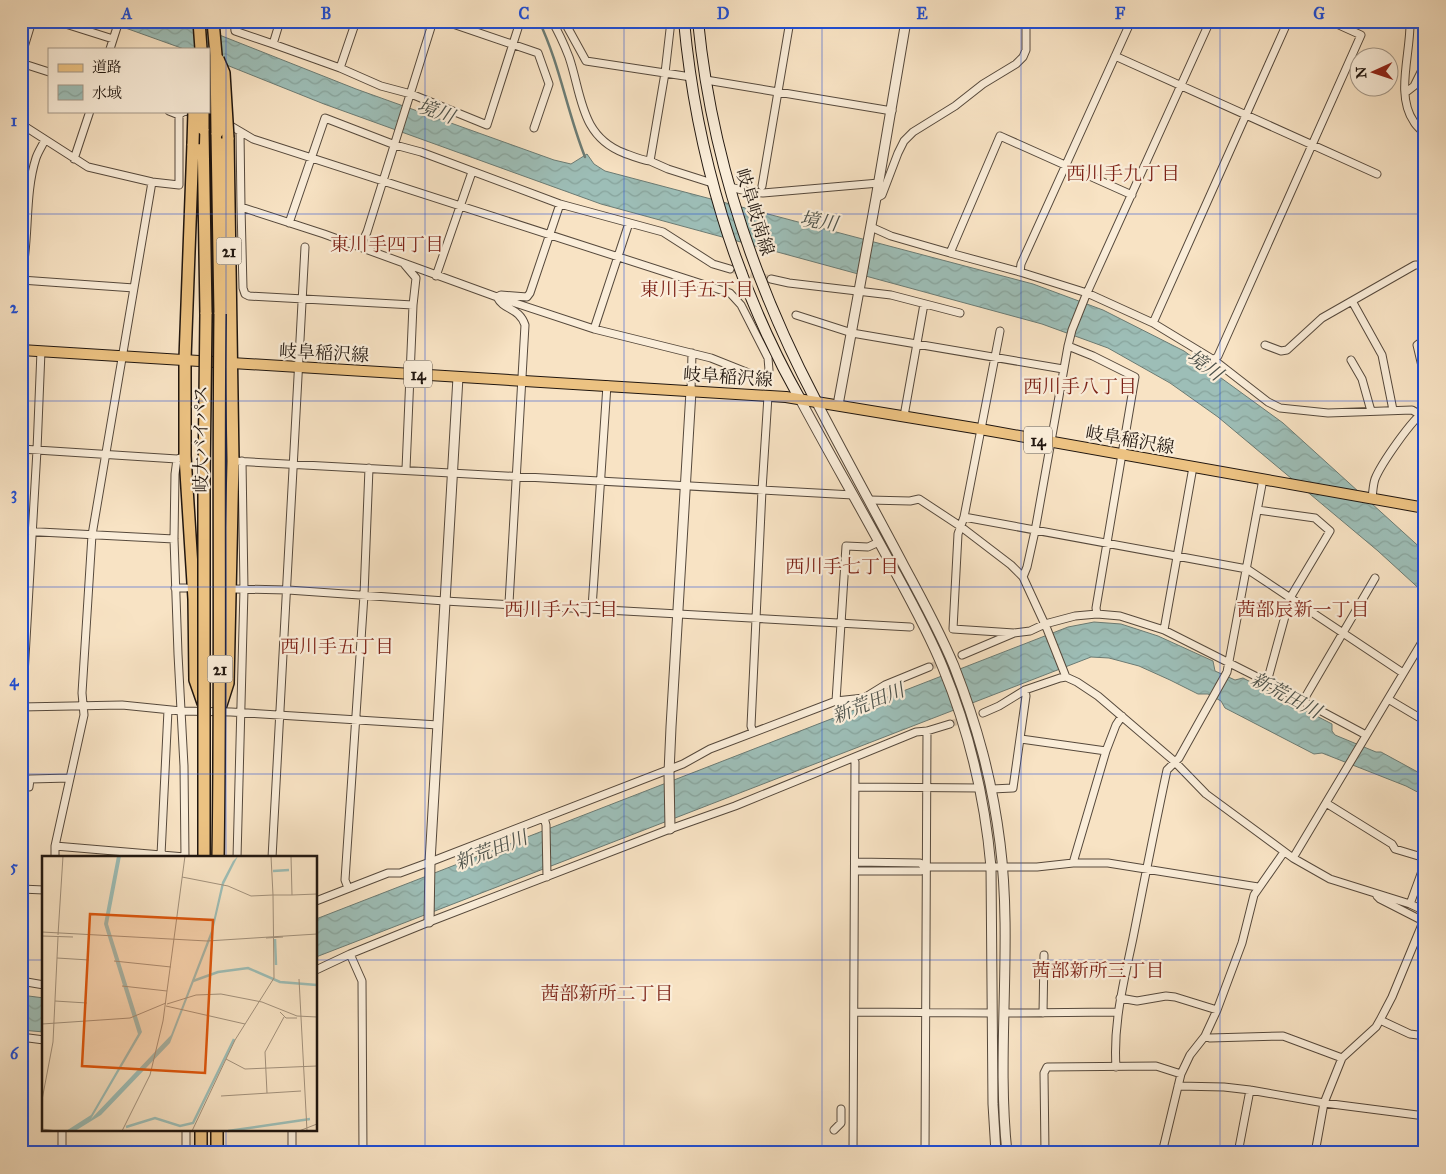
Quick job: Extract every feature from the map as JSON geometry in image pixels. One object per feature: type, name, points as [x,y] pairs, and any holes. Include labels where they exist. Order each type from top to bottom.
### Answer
[{"type":"highway","points":[[199,21],[200,48]]},
{"type":"highway","name":"21","points":[[213,21],[216,55],[224,72],[223,136],[230,363],[238,461],[228,682],[221,706]]},
{"type":"highway","name":"21","points":[[194,112],[181,458],[194,599],[195,680],[204,707]]},
{"type":"highway","name":"岐大バイパス","points":[[203,112],[206,314],[204,856]]},
{"type":"highway","name":"岐大バイパス","points":[[218,856],[221,706],[218,480],[223,136]]},
{"type":"highway","points":[[201,1132],[201,1153]]},
{"type":"highway","points":[[217,1132],[217,1153]]},
{"type":"main road","name":"岐阜岐南線","points":[[684,21],[691,77],[713,185],[733,249],[787,376],[800,399]]},
{"type":"main road","name":"岐阜岐南線","points":[[698,21],[715,130],[747,246],[770,306],[816,401]]},
{"type":"main road","name":"岐阜稲沢線","points":[[21,350],[607,385],[800,399],[1425,508]]},
{"type":"street","points":[[21,56],[32,21]]},
{"type":"street","points":[[56,21],[114,36]]},
{"type":"street","points":[[110,48],[119,21]]},
{"type":"street","points":[[234,21],[235,31],[340,68],[381,86],[487,125],[519,25],[517,21]]},
{"type":"street","points":[[273,44],[280,21]]},
{"type":"street","points":[[340,68],[356,21]]},
{"type":"street","points":[[360,247],[367,232],[433,21]]},
{"type":"street","points":[[444,21],[538,53],[549,84],[534,128]]},
{"type":"street","points":[[552,21],[569,58],[586,119],[596,135],[615,149],[650,160],[668,169],[713,185]]},
{"type":"street","points":[[564,21],[586,61],[691,77]]},
{"type":"street","points":[[650,160],[665,73],[671,21]]},
{"type":"street","points":[[762,186],[790,21]]},
{"type":"street","points":[[838,405],[871,230],[906,21]]},
{"type":"street","points":[[876,198],[882,196],[898,153],[904,141],[913,132],[955,106],[983,84],[1016,64],[1023,57],[1026,50],[1026,21]]},
{"type":"street","points":[[1020,272],[1021,264],[1131,21]]},
{"type":"street","points":[[1023,577],[1035,531],[1068,345],[1087,294],[1210,21]]},
{"type":"street","points":[[1154,323],[1288,21]]},
{"type":"street","points":[[1214,360],[1218,356],[1361,34],[1330,21]]},
{"type":"street","points":[[1410,21],[1410,39],[1404,74],[1406,107],[1414,123],[1425,134]]},
{"type":"street","points":[[1116,56],[1378,174]]},
{"type":"street","points":[[21,63],[48,72]]},
{"type":"street","points":[[1405,93],[1414,86],[1424,65]]},
{"type":"street","points":[[706,80],[892,111]]},
{"type":"street","points":[[74,159],[90,112]]},
{"type":"street","points":[[172,112],[179,115]]},
{"type":"street","points":[[179,115],[187,112],[231,126],[254,139],[730,293],[741,305],[768,358],[769,370],[764,379],[692,352],[594,329],[436,276],[324,234],[241,207]]},
{"type":"street","points":[[21,124],[88,167],[152,182],[179,185],[179,115]]},
{"type":"street","points":[[289,224],[325,118],[395,142],[560,204],[663,232],[713,264],[730,269]]},
{"type":"street","points":[[240,132],[243,288],[245,294],[249,296],[413,305]]},
{"type":"street","points":[[950,253],[1000,136],[1132,195]]},
{"type":"street","points":[[45,140],[36,157],[30,184],[21,280],[134,288]]},
{"type":"street","points":[[436,276],[472,172]]},
{"type":"street","points":[[55,856],[55,846],[84,715],[82,694],[92,535],[152,182]]},
{"type":"street","points":[[731,190],[763,193],[879,183]]},
{"type":"street","points":[[21,184],[30,184]]},
{"type":"street","points":[[497,297],[501,295],[527,297],[530,293],[560,204]]},
{"type":"street","points":[[594,329],[629,224]]},
{"type":"street","points":[[871,230],[1020,272],[1087,294],[1154,323],[1214,360],[1268,402],[1280,408],[1328,413],[1393,410],[1412,410],[1422,413]]},
{"type":"street","points":[[272,856],[295,464],[305,247]]},
{"type":"street","points":[[1265,345],[1281,352],[1287,350],[1322,318],[1415,265],[1418,264],[1423,268],[1425,273]]},
{"type":"street","points":[[405,265],[416,278],[413,305],[406,469]]},
{"type":"street","points":[[771,279],[789,283],[860,287],[960,313]]},
{"type":"street","points":[[497,297],[499,302],[522,317],[525,326],[509,603]]},
{"type":"street","points":[[1352,301],[1382,355],[1393,410]]},
{"type":"street","points":[[904,416],[924,304]]},
{"type":"street","points":[[796,315],[852,332],[1063,369]]},
{"type":"street","points":[[1000,331],[964,517],[958,534],[953,630],[1014,633],[1030,631],[1076,616],[1097,614],[1120,616],[1164,630],[1303,701],[1365,737]]},
{"type":"street","points":[[1425,339],[1417,345],[1425,379]]},
{"type":"street","points":[[1068,345],[1135,377],[1106,544],[1096,608],[1097,614]]},
{"type":"street","points":[[41,351],[22,707],[84,704],[122,705],[181,711],[438,725]]},
{"type":"street","points":[[670,825],[669,771],[692,352]]},
{"type":"street","points":[[1351,360],[1362,379],[1371,411]]},
{"type":"street","points":[[429,918],[430,864],[458,377]]},
{"type":"street","points":[[592,608],[607,385]]},
{"type":"street","points":[[753,732],[751,726],[768,396]]},
{"type":"street","points":[[800,399],[916,612],[943,667],[970,744],[980,788],[991,867],[992,1104],[996,1153]]},
{"type":"street","points":[[816,401],[927,608],[953,664],[985,756],[992,789],[1002,866],[1005,1013],[1004,1104],[1007,1153]]},
{"type":"street","points":[[1371,498],[1376,476],[1408,426],[1422,413]]},
{"type":"street","points":[[21,449],[181,458],[175,474],[174,539],[186,856]]},
{"type":"street","points":[[237,856],[244,589],[238,461],[406,469],[853,496]]},
{"type":"street","points":[[1164,630],[1193,467]]},
{"type":"street","points":[[348,888],[345,880],[364,595],[369,468]]},
{"type":"street","points":[[1116,1067],[1117,1012],[1145,869],[1167,770],[1178,758],[1227,672],[1230,663],[1263,479]]},
{"type":"street","points":[[869,500],[910,501],[919,499],[960,526],[1011,565],[1023,577],[1046,626],[1065,674],[1098,696],[1122,716],[1174,761],[1206,794],[1284,852],[1330,879],[1425,910]]},
{"type":"street","points":[[1258,510],[1315,518],[1330,531],[1290,598],[1267,682]]},
{"type":"street","points":[[964,517],[1247,570],[1403,673]]},
{"type":"street","points":[[21,531],[174,539]]},
{"type":"street","points":[[836,701],[846,546],[868,547],[878,542]]},
{"type":"street","points":[[1303,701],[1375,578]]},
{"type":"street","points":[[175,588],[186,588]]},
{"type":"street","points":[[234,589],[288,590],[910,627]]},
{"type":"street","points":[[962,655],[1014,633]]},
{"type":"street","points":[[1293,858],[1425,638]]},
{"type":"street","points":[[318,900],[388,873],[400,873],[430,864],[545,821],[669,771],[710,749],[836,701],[864,698],[886,685],[929,667]]},
{"type":"street","points":[[983,713],[999,706],[1025,690],[1060,678],[1065,674]]},
{"type":"street","points":[[992,789],[1013,788],[1021,739],[1025,690]]},
{"type":"street","points":[[1388,699],[1425,721]]},
{"type":"street","points":[[161,855],[168,710]]},
{"type":"street","points":[[1073,863],[1106,751],[1116,725],[1122,716]]},
{"type":"street","points":[[318,969],[429,918],[547,876],[670,825],[735,806],[916,732],[927,731],[950,724]]},
{"type":"street","points":[[925,1153],[927,731]]},
{"type":"street","points":[[1021,739],[1106,751]]},
{"type":"street","points":[[853,758],[855,762],[853,1153]]},
{"type":"street","points":[[21,788],[29,787],[30,778],[70,778]]},
{"type":"street","points":[[855,786],[980,788]]},
{"type":"street","points":[[1326,803],[1392,844],[1395,849],[1425,858]]},
{"type":"street","points":[[545,821],[547,876]]},
{"type":"street","points":[[55,846],[174,856]]},
{"type":"street","points":[[1162,1153],[1180,1074],[1190,1055],[1205,1036],[1217,1010],[1242,943],[1254,894],[1284,852]]},
{"type":"street","points":[[855,862],[920,863],[926,867],[1037,867],[1073,863],[1108,864],[1258,888]]},
{"type":"street","points":[[1410,904],[1425,863]]},
{"type":"street","points":[[855,871],[921,871],[926,867]]},
{"type":"street","points":[[21,888],[42,890]]},
{"type":"street","points":[[1315,1153],[1324,1103],[1342,1058],[1376,1027],[1392,997],[1424,922],[1380,899],[1375,893]]},
{"type":"street","points":[[350,954],[362,981],[363,1153]]},
{"type":"street","points":[[1043,1013],[1044,955]]},
{"type":"street","points":[[21,981],[42,985]]},
{"type":"street","points":[[1120,998],[1137,1001],[1175,996],[1217,1010]]},
{"type":"street","points":[[854,1012],[992,1013]]},
{"type":"street","points":[[1005,1013],[1117,1012]]},
{"type":"street","points":[[1380,1020],[1410,1034],[1425,1036]]},
{"type":"street","points":[[1205,1036],[1210,1038],[1283,1036],[1342,1058]]},
{"type":"street","points":[[21,1037],[42,1040]]},
{"type":"street","points":[[1045,1153],[1044,1073],[1047,1068],[1156,1066],[1180,1074]]},
{"type":"street","points":[[1178,1086],[1224,1087],[1250,1090],[1324,1103],[1425,1116]]},
{"type":"street","points":[[1238,1153],[1250,1090]]},
{"type":"street","points":[[834,1130],[841,1123],[841,1109]]},
{"type":"street","points":[[1421,1153],[1425,1125]]},
{"type":"street","points":[[62,1132],[62,1153]]},
{"type":"street","points":[[186,1132],[186,1153]]},
{"type":"street","points":[[292,1132],[292,1153]]},
{"type":"water","points":[[106,21],[184,21],[356,89],[554,160],[571,164],[587,154],[594,164],[605,171],[1033,284],[1103,310],[1184,351],[1283,423],[1425,552],[1425,594],[1378,551],[1218,417],[1170,383],[1108,348],[1042,324],[601,204],[324,104],[210,58],[210,48],[181,48]]},
{"type":"water","points":[[1094,622],[1121,624],[1158,636],[1213,661],[1215,671],[1235,680],[1243,678],[1332,724],[1332,731],[1335,735],[1376,752],[1381,752],[1425,776],[1425,796],[1406,786],[1322,753],[1314,754],[1225,708],[1221,701],[1208,694],[1198,694],[1139,666],[1109,658],[1091,657],[318,956],[318,918],[1068,627]]},
{"type":"water","points":[[21,995],[42,998],[42,1032],[21,1030]]},
{"type":"waterway","points":[[539,21],[553,54],[585,157]]},
{"type":"tunnel","points":[[730,269],[771,279]]},
{"type":"tunnel","points":[[929,667],[962,655]]},
{"type":"tunnel","points":[[950,724],[983,713]]},
{"type":"district","name":"西川手九丁目","points":[[1123,173]]},
{"type":"district","name":"東川手四丁目","points":[[387,244]]},
{"type":"district","name":"東川手五丁目","points":[[697,289]]},
{"type":"district","name":"西川手八丁目","points":[[1080,386]]},
{"type":"district","name":"西川手七丁目","points":[[842,566]]},
{"type":"district","name":"西川手六丁目","points":[[561,609]]},
{"type":"district","name":"茜部辰新一丁目","points":[[1303,609]]},
{"type":"district","name":"西川手五丁目","points":[[337,646]]},
{"type":"district","name":"茜部新所三丁目","points":[[1098,970]]},
{"type":"district","name":"茜部新所二丁目","points":[[607,993]]},
{"type":"water label","name":"境川","points":[[436,111]]},
{"type":"water label","name":"境川","points":[[819,221]]},
{"type":"water label","name":"境川","points":[[1205,365]]},
{"type":"water label","name":"新荒田川","points":[[1286,695]]},
{"type":"water label","name":"新荒田川","points":[[868,703]]},
{"type":"water label","name":"新荒田川","points":[[491,850]]}]
